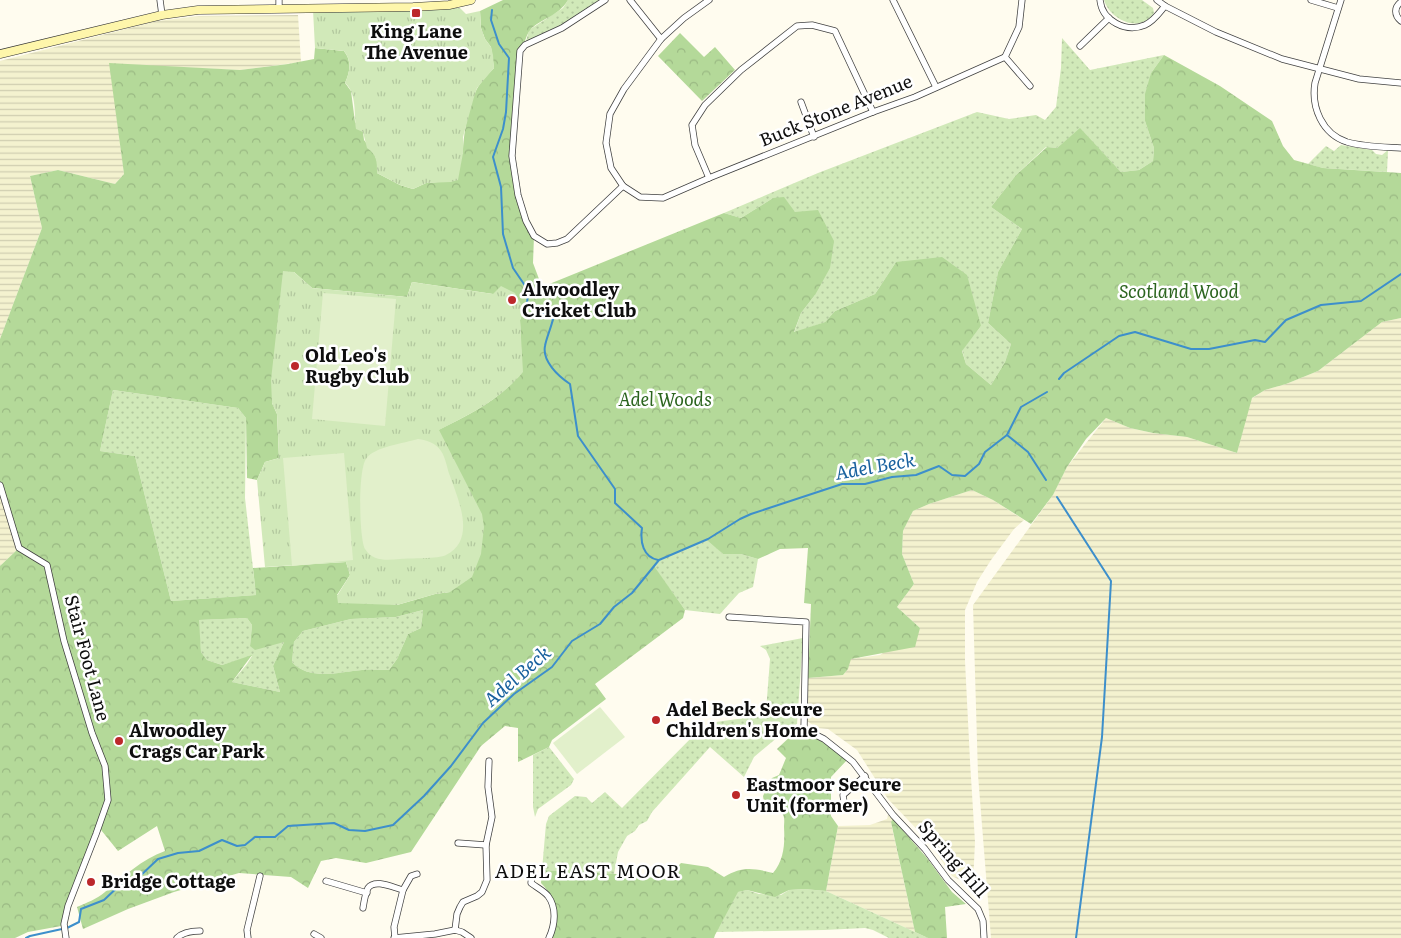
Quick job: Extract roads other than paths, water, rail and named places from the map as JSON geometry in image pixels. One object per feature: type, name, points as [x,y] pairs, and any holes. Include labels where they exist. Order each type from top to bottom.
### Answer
[{"type":"street","points":[[160,0],[162,15]]},
{"type":"street","points":[[279,0],[280,9]]},
{"type":"street","points":[[0,54],[162,15],[198,10],[314,10],[412,4],[449,5],[471,0]]},
{"type":"street","points":[[605,0],[562,28],[525,45],[520,51],[512,156],[518,195],[526,221],[534,236],[547,244],[557,244],[567,239],[623,186],[611,168],[606,142],[610,114],[624,89],[661,39],[684,18],[709,0]]},
{"type":"street","points":[[630,0],[661,39]]},
{"type":"street","points":[[893,0],[936,87]]},
{"type":"street","points":[[1022,0],[1019,27],[1005,57],[1030,86]]},
{"type":"street","points":[[1100,0],[1105,14],[1124,27],[1135,28],[1146,25],[1165,6]]},
{"type":"street","points":[[1157,0],[1216,32],[1282,59],[1318,70],[1359,79],[1401,83]]},
{"type":"street","points":[[1311,0],[1338,8]]},
{"type":"street","points":[[1341,0],[1318,70],[1314,91],[1318,115],[1328,129],[1340,139],[1352,143],[1401,148]]},
{"type":"street","points":[[1401,2],[1395,12],[1401,21]]},
{"type":"street","points":[[1080,46],[1109,18]]},
{"type":"street","points":[[709,178],[695,145],[692,125],[705,105],[741,70],[798,26],[812,25],[835,31],[874,112]]},
{"type":"street","name":"Buck Stone Avenue","points":[[623,186],[640,197],[663,198],[1005,57]]},
{"type":"street","points":[[801,102],[814,137]]},
{"type":"street","name":"Stair Foot Lane","points":[[0,485],[19,548],[47,565],[64,641],[92,733],[105,766],[108,800],[68,906],[64,924],[66,936]]},
{"type":"street","name":"Spring Hill","points":[[729,617],[806,622],[804,728],[824,739],[850,758],[893,815],[925,849],[948,880],[978,909],[984,938]]},
{"type":"street","points":[[455,930],[457,914],[463,902],[477,896],[486,886],[486,845],[492,824],[488,787],[490,761]]},
{"type":"street","points":[[845,809],[843,795],[864,776]]},
{"type":"street","points":[[458,843],[486,845]]},
{"type":"street","points":[[532,873],[531,883],[547,895],[553,908],[554,926],[549,938]]},
{"type":"street","points":[[417,874],[408,880],[403,890],[394,927],[395,938],[455,930],[471,938]]},
{"type":"street","points":[[250,938],[247,930],[260,876]]},
{"type":"street","points":[[326,882],[367,893]]},
{"type":"street","points":[[363,908],[368,889],[373,884],[403,890]]},
{"type":"street","points":[[177,938],[184,933],[200,931]]},
{"type":"street","points":[[314,934],[321,938]]},
{"type":"waterway","points":[[492,10],[491,20],[499,44],[509,58],[506,112],[503,129],[493,157],[501,187],[503,234],[513,268],[528,290],[527,305],[553,319],[546,343],[546,357],[552,368],[570,384],[578,436],[615,489],[615,503],[642,528],[642,543],[646,552],[649,556],[658,560]]},
{"type":"waterway","name":"Adel Beck","points":[[1059,379],[1064,373],[1119,336],[1135,332],[1191,349],[1209,349],[1255,340],[1265,342],[1286,320],[1321,305],[1361,301],[1401,274]]},
{"type":"waterway","name":"Adel Beck","points":[[67,928],[79,922],[81,909],[104,900],[122,883],[139,877],[158,859],[178,853],[199,851],[222,840],[237,846],[245,845],[255,837],[275,837],[288,826],[334,823],[349,830],[365,831],[393,825],[424,796],[451,766],[483,723],[514,694],[552,667],[572,641],[600,624],[614,607],[632,593],[659,560],[708,539],[751,514],[842,484],[865,484],[892,477],[916,475],[939,466],[952,475],[965,476],[979,464],[985,452],[1007,435],[1021,407],[1047,392]]},
{"type":"waterway","points":[[1007,435],[1028,452],[1046,480]]},
{"type":"waterway","points":[[1057,497],[1111,581],[1102,737],[1076,938]]},
{"type":"waterway","name":"Adel Beck","points":[[26,938],[62,929]]},
{"type":"place","name":"King Lane The Avenue","points":[[416,13]]},
{"type":"place","name":"Alwoodley Cricket Club","points":[[512,300]]},
{"type":"place","name":"Old Leo's Rugby Club","points":[[295,366]]},
{"type":"place","name":"Adel Beck Secure Children's Home","points":[[656,720]]},
{"type":"place","name":"Alwoodley Crags Car Park","points":[[119,741]]},
{"type":"place","name":"Eastmoor Secure Unit (former)","points":[[736,795]]},
{"type":"place","name":"Bridge Cottage","points":[[91,882]]},
{"type":"district","name":"ADEL EAST MOOR","points":[[588,871]]},
{"type":"park label","name":"Scotland Wood","points":[[1179,292]]},
{"type":"park label","name":"Adel Woods","points":[[665,400]]}]
